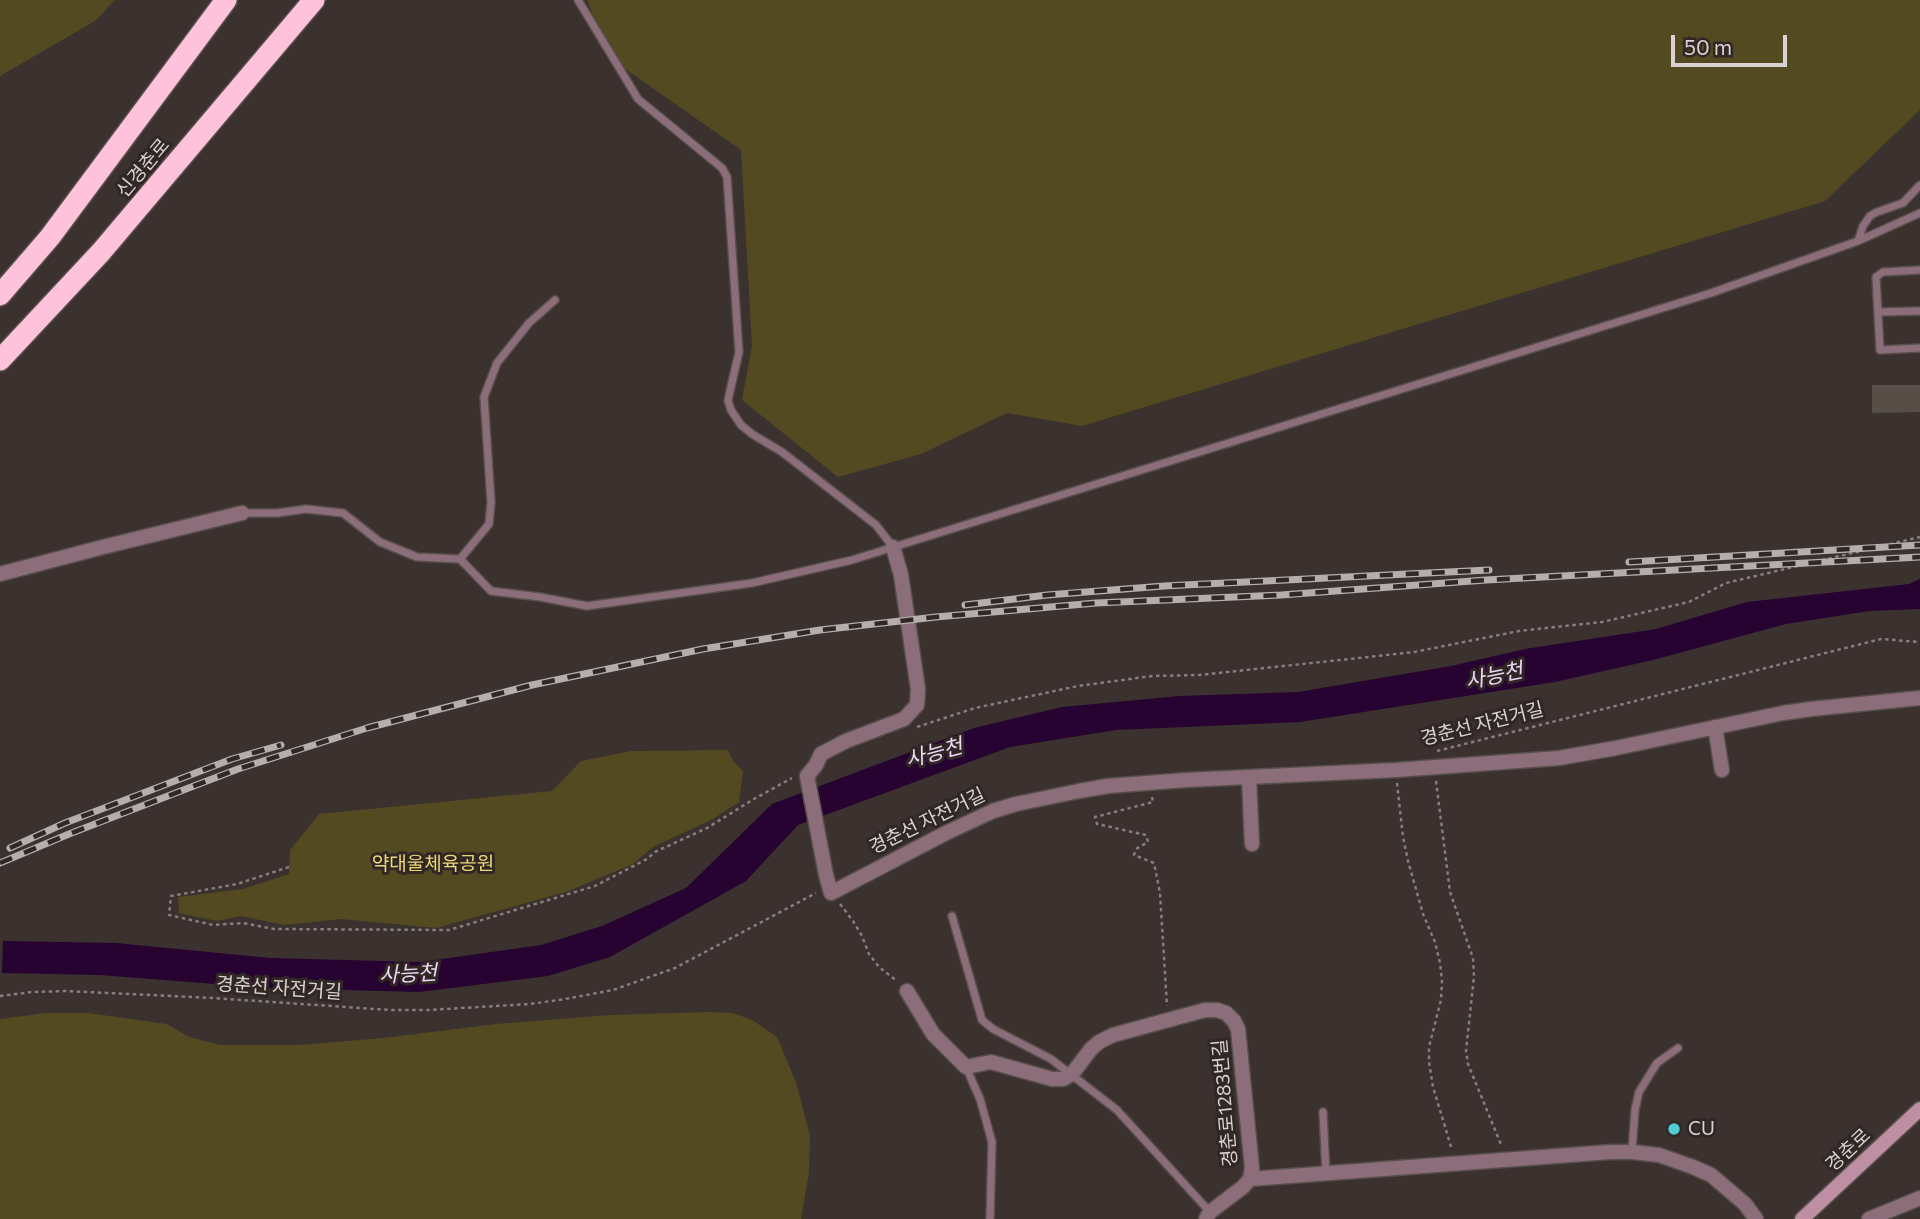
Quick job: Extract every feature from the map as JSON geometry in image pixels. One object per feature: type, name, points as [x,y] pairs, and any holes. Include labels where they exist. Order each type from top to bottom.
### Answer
[{"type":"highway","name":"신경춘로","points":[[0,295],[50,237],[226,0]]},
{"type":"highway","name":"신경춘로","points":[[0,359],[101,252],[314,0]]},
{"type":"street","points":[[0,574],[242,513]]},
{"type":"street","points":[[892,547],[901,575],[918,689],[917,705],[904,719],[846,741],[821,754],[812,771],[829,885],[993,811],[1079,791],[1151,783],[1396,770],[1431,760],[1559,758],[1811,709],[1920,698]]},
{"type":"street","points":[[1714,727],[1722,770]]},
{"type":"street","points":[[1250,778],[1252,844]]},
{"type":"street","points":[[907,991],[933,1034],[966,1068],[991,1062],[1052,1079],[1063,1079],[1072,1074]]},
{"type":"street","name":"경춘로1283번길","points":[[1072,1074],[1099,1042],[1113,1035],[1205,1010],[1226,1013],[1234,1021],[1238,1029],[1252,1168],[1250,1179],[1243,1187],[1208,1216]]},
{"type":"street","name":"경춘로","points":[[1802,1219],[1920,1109]]},
{"type":"street","points":[[1250,1179],[1632,1152],[1659,1155],[1711,1175],[1745,1204],[1756,1219]]},
{"type":"street","points":[[1869,1219],[1920,1198]]},
{"type":"lane","points":[[578,0],[638,99],[722,168],[727,177],[738,352],[730,391],[731,410],[741,425],[752,434],[782,452],[876,525],[892,547]]},
{"type":"lane","points":[[1858,241],[1870,216],[1903,203],[1920,185]]},
{"type":"lane","points":[[242,513],[277,513],[306,509],[343,513],[380,542],[417,557],[460,559],[491,591],[587,606],[752,583],[852,560],[1711,293],[1858,241],[1920,214]]},
{"type":"lane","points":[[1920,270],[1883,272],[1876,277],[1880,350],[1920,348]]},
{"type":"lane","points":[[460,559],[489,524],[491,502],[484,397],[497,363],[529,323],[555,300]]},
{"type":"lane","points":[[1879,312],[1920,310]]},
{"type":"lane","points":[[952,916],[982,1020],[993,1029],[1051,1059],[1116,1110],[1208,1216]]},
{"type":"lane","points":[[1632,1152],[1639,1092],[1657,1063],[1678,1048]]},
{"type":"lane","points":[[966,1068],[980,1099],[992,1142],[990,1219]]},
{"type":"lane","points":[[1323,1112],[1326,1173]]},
{"type":"path","points":[[914,728],[975,708],[1078,686],[1152,676],[1200,675],[1401,653],[1519,631],[1602,622],[1689,602],[1726,583],[1920,537]]},
{"type":"path","name":"경춘선 자전거길","points":[[1431,760],[1881,639],[1920,642]]},
{"type":"path","points":[[1431,760],[1450,892],[1473,958],[1474,976],[1466,1051],[1468,1064],[1507,1159]]},
{"type":"path","points":[[1396,770],[1408,861],[1440,963],[1441,1000],[1429,1047],[1429,1062],[1433,1087],[1457,1163]]},
{"type":"path","points":[[289,867],[237,884],[171,896],[169,915],[213,925],[243,923],[274,929],[449,930],[594,886],[647,859],[655,852],[707,828],[754,799],[812,771]]},
{"type":"path","points":[[1151,783],[1153,802],[1095,817],[1097,824],[1146,835],[1148,842],[1136,849],[1134,855],[1154,863],[1158,883],[1168,1020]]},
{"type":"path","points":[[829,885],[862,936],[869,954],[879,967],[907,991]]},
{"type":"path","name":"경춘선 자전거길","points":[[0,996],[67,991],[390,1010],[530,1004],[613,990],[675,968],[829,885]]},
{"type":"green space","points":[[0,0],[115,0],[95,21],[0,76]]},
{"type":"green space","points":[[587,0],[1920,0],[1920,110],[1825,201],[1082,426],[1007,413],[921,454],[838,477],[742,400],[752,345],[741,150],[611,59]]},
{"type":"green space","name":"약대울체육공원","points":[[728,750],[733,761],[743,771],[739,802],[713,819],[653,847],[633,864],[566,892],[436,928],[341,919],[284,925],[241,916],[217,921],[179,913],[178,897],[243,889],[289,874],[290,850],[319,814],[552,791],[581,761],[631,751]]},
{"type":"green space","points":[[46,1013],[88,1013],[167,1024],[189,1037],[220,1045],[300,1045],[496,1024],[609,1015],[733,1013],[752,1020],[777,1037],[796,1082],[810,1136],[809,1173],[801,1219],[0,1219],[0,1019]]},
{"type":"water","name":"사능천","points":[[1920,579],[1920,609],[1869,611],[1786,624],[1653,660],[1555,682],[1300,722],[1116,730],[1010,747],[798,825],[746,881],[610,957],[548,976],[419,992],[266,988],[100,975],[2,973],[3,941],[116,943],[270,958],[421,962],[541,945],[602,926],[686,888],[772,804],[974,728],[1062,707],[1180,696],[1298,692],[1451,666],[1525,649],[1656,629],[1747,602],[1909,584]]},
{"type":"building","points":[[1872,385],[1920,385],[1920,412],[1872,413]]},
{"type":"railway","points":[[1629,562],[1920,545]]},
{"type":"railway","points":[[0,863],[238,769],[367,728],[532,685],[703,649],[820,630],[1096,603],[1281,595],[1486,580],[1920,557]]},
{"type":"railway","points":[[965,605],[1047,595],[1164,586],[1489,570]]},
{"type":"railway","points":[[10,848],[65,823],[232,759],[281,745]]},
{"type":"place","name":"CU","points":[[1674,1129]]}]
